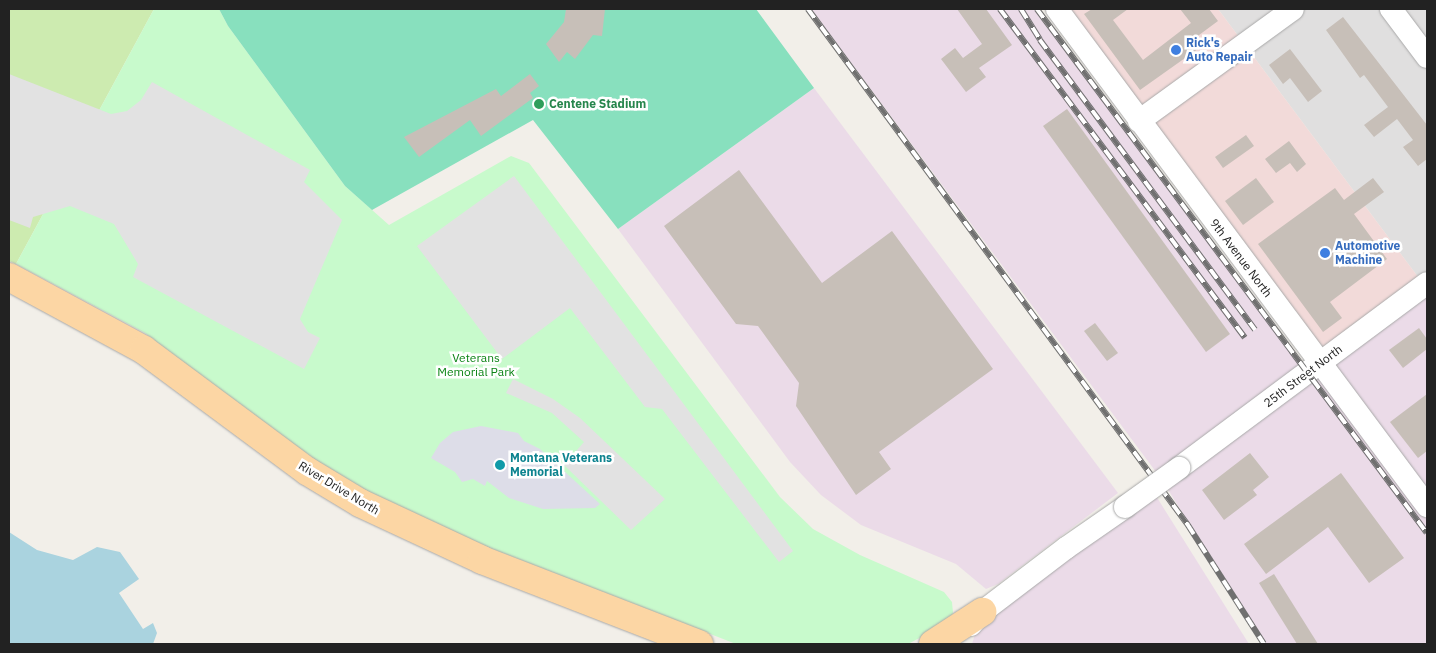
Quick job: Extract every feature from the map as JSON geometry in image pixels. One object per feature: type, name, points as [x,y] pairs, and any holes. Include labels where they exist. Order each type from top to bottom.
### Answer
[{"type":"main road","name":"River Drive North","points":[[9,277],[144,350],[307,471],[360,503],[482,560],[698,644]]},
{"type":"main road","points":[[932,644],[982,612]]},
{"type":"main road","points":[[972,644],[982,612]]},
{"type":"street","name":"9th Avenue North","points":[[1057,9],[1427,506]]},
{"type":"street","points":[[1140,121],[1293,9]]},
{"type":"street","points":[[1391,9],[1427,58]]},
{"type":"street","name":"25th Street North","points":[[982,612],[1427,283]]},
{"type":"street","points":[[953,644],[982,612]]},
{"type":"shaded area","points":[[811,9],[1034,9],[1308,372],[1427,290],[1427,644],[1264,644],[1162,480]]},
{"type":"shaded area","points":[[1051,9],[1218,9],[1424,285],[1320,363]]},
{"type":"shaded area","points":[[1218,9],[1427,9],[1427,283],[1424,285]]},
{"type":"shaded area","points":[[9,74],[111,114],[127,111],[141,100],[152,82],[310,170],[304,182],[342,220],[300,319],[308,332],[320,338],[304,369],[133,277],[138,264],[114,224],[70,206],[33,217],[30,228],[9,220]]},
{"type":"shaded area","points":[[814,88],[1118,493],[998,584],[986,589],[956,564],[861,525],[821,495],[790,462],[618,229]]},
{"type":"shaded area","points":[[514,176],[793,551],[779,562],[662,409],[645,407],[570,308],[502,359],[417,246]]},
{"type":"shaded area","points":[[513,379],[553,399],[580,418],[665,499],[631,530],[564,465],[584,442],[552,413],[506,393]]},
{"type":"shaded area","name":"Montana Veterans Memorial","points":[[481,426],[518,433],[524,441],[540,449],[600,504],[595,508],[543,509],[509,498],[487,481],[485,486],[473,479],[462,482],[455,472],[431,458],[440,443],[453,432]]},
{"type":"shaded area","points":[[1151,488],[1249,644],[972,644],[982,612]]},
{"type":"green space","points":[[9,9],[154,9],[16,264],[9,261]]},
{"type":"green space","name":"Veterans Memorial Park","points":[[154,9],[219,9],[228,26],[345,186],[389,225],[511,156],[529,163],[780,497],[813,529],[860,555],[944,592],[952,602],[953,613],[948,623],[908,644],[736,644],[428,524],[353,487],[294,449],[145,333],[16,264]]},
{"type":"green space","name":"Centene Stadium","points":[[219,9],[756,9],[814,88],[618,229],[533,120],[372,210],[345,186],[228,26]]},
{"type":"water","points":[[9,532],[37,550],[73,560],[97,547],[120,552],[139,579],[119,593],[143,629],[153,623],[157,633],[153,644],[9,644]]},
{"type":"building","points":[[566,9],[605,9],[602,36],[593,35],[575,59],[567,52],[559,62],[546,44],[564,22]]},
{"type":"building","points":[[957,9],[986,9],[1012,45],[979,68],[986,77],[966,92],[941,59],[955,48],[963,58],[982,44]]},
{"type":"building","points":[[1092,9],[1128,9],[1113,20],[1143,60],[1191,23],[1180,9],[1209,9],[1218,21],[1195,38],[1202,46],[1140,90],[1084,14]]},
{"type":"building","points":[[1343,17],[1427,125],[1427,159],[1418,166],[1403,147],[1413,140],[1397,119],[1374,137],[1364,125],[1388,107],[1364,75],[1360,78],[1326,30]]},
{"type":"building","points":[[1290,49],[1322,91],[1308,102],[1290,78],[1283,84],[1269,65]]},
{"type":"building","points":[[530,74],[539,86],[530,93],[533,98],[481,136],[470,120],[419,157],[404,137],[496,89],[501,96]]},
{"type":"building","points":[[1067,109],[1230,334],[1206,352],[1043,126]]},
{"type":"building","points":[[1246,135],[1254,146],[1223,168],[1215,157]]},
{"type":"building","points":[[1289,141],[1306,164],[1297,172],[1290,163],[1276,173],[1265,159]]},
{"type":"building","points":[[739,170],[822,283],[892,231],[993,369],[879,452],[891,469],[856,495],[796,406],[799,383],[758,326],[736,324],[664,226]]},
{"type":"building","points":[[1256,178],[1274,202],[1243,225],[1225,201]]},
{"type":"building","points":[[1373,178],[1384,192],[1354,214],[1387,259],[1330,302],[1342,318],[1323,332],[1258,244],[1335,188],[1344,200]]},
{"type":"building","points":[[1095,323],[1118,353],[1107,361],[1084,331]]},
{"type":"building","points":[[1419,328],[1427,339],[1427,349],[1403,368],[1389,350]]},
{"type":"building","points":[[1427,394],[1427,451],[1418,458],[1390,422]]},
{"type":"building","points":[[1250,453],[1269,477],[1253,490],[1257,495],[1224,520],[1202,490]]},
{"type":"building","points":[[1341,473],[1404,558],[1369,583],[1328,527],[1266,574],[1244,544]]},
{"type":"building","points":[[1274,574],[1318,644],[1297,644],[1259,583]]},
{"type":"railway","points":[[808,9],[1188,525],[1264,644]]},
{"type":"railway","points":[[1000,9],[1245,338]]},
{"type":"railway","points":[[1021,9],[1040,40],[1255,330]]},
{"type":"railway","points":[[1037,9],[1427,533]]},
{"type":"place","name":"Rick's Auto Repair","points":[[1176,50]]},
{"type":"place","name":"Centene Stadium","points":[[539,104]]},
{"type":"place","name":"Automotive Machine","points":[[1325,253]]},
{"type":"place","name":"Montana Veterans Memorial","points":[[500,465]]}]
